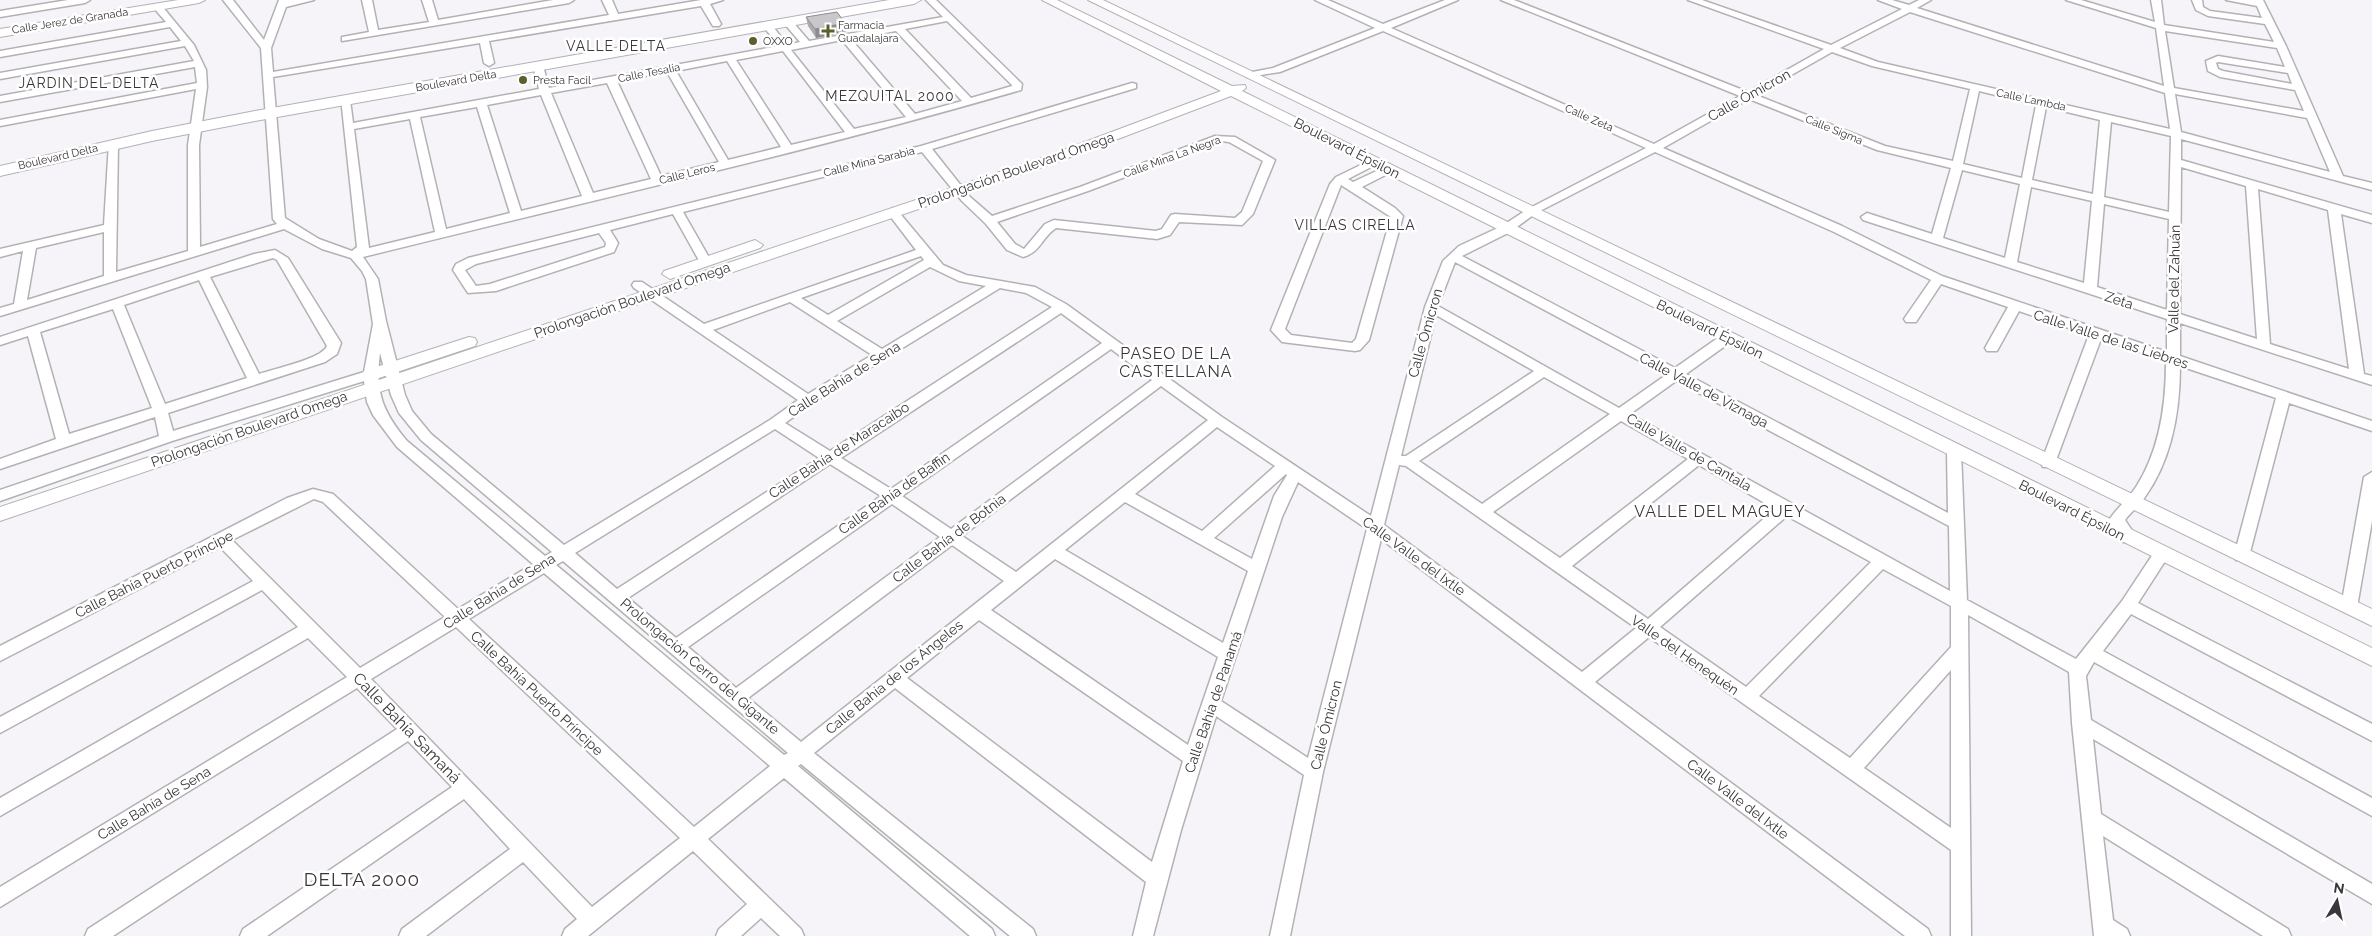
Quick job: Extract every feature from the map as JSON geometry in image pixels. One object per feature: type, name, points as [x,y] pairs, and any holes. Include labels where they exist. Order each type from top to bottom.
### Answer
[{"type":"main road","name":"Boulevard Delta","points":[[0,157],[271,107],[489,63],[858,0]]},
{"type":"main road","name":"Boulevard Delta","points":[[271,107],[345,100],[914,0]]},
{"type":"main road","points":[[768,26],[769,21],[773,19],[840,3]]},
{"type":"main road","name":"Boulevard Delta","points":[[0,170],[114,144],[196,121]]},
{"type":"street","points":[[0,14],[85,0]]},
{"type":"street","name":"Calle Jerez de Granada","points":[[0,33],[199,0]]},
{"type":"street","points":[[228,0],[266,48]]},
{"type":"street","points":[[309,0],[284,2],[266,48],[270,75],[279,219],[285,225],[344,255],[355,255],[363,248],[345,100]]},
{"type":"street","points":[[367,0],[374,34]]},
{"type":"street","points":[[428,0],[434,24]]},
{"type":"street","points":[[346,39],[434,24],[489,10],[569,0]]},
{"type":"street","points":[[606,0],[615,18]]},
{"type":"street","points":[[270,75],[718,0]]},
{"type":"street","points":[[932,0],[950,18]]},
{"type":"street","name":"Boulevard Épsilon","points":[[1048,0],[1227,87],[1506,229],[2372,658]]},
{"type":"street","name":"Boulevard Épsilon","points":[[1094,0],[2048,463],[2372,618]]},
{"type":"street","name":"Calle Zeta","points":[[1320,0],[1857,237]]},
{"type":"street","points":[[1256,78],[1453,0]]},
{"type":"street","name":"Calle Sigma","points":[[1506,0],[1881,148],[2175,217]]},
{"type":"street","name":"Calle Lambda","points":[[1694,0],[1875,64],[2176,134],[2372,187]]},
{"type":"street","points":[[1883,0],[2100,71],[2172,92],[2310,114]]},
{"type":"street","name":"Calle Ómicron","points":[[1280,936],[1314,772],[1377,528],[1430,307],[1447,264],[1453,256],[1506,229],[1532,212],[1655,148],[1831,49],[1926,0]]},
{"type":"street","points":[[2071,0],[2161,27],[2281,46]]},
{"type":"street","name":"Valle del Zahuán","points":[[2131,540],[2118,526],[2117,520],[2150,476],[2162,446],[2172,404],[2172,359],[2175,318],[2176,134],[2172,92],[2156,0]]},
{"type":"street","points":[[2197,0],[2199,8],[2208,13],[2269,22]]},
{"type":"street","points":[[2231,0],[2259,2],[2281,46],[2338,178]]},
{"type":"street","points":[[704,2],[716,24]]},
{"type":"street","points":[[158,7],[199,62],[201,85],[196,121],[192,180],[194,252]]},
{"type":"street","name":"Calle Tesalia","points":[[348,127],[950,18]]},
{"type":"street","name":"Calle Leros","points":[[355,255],[440,232],[852,134],[970,103],[1017,88],[1017,84],[950,18]]},
{"type":"street","points":[[788,22],[807,44]]},
{"type":"street","points":[[0,54],[172,24]]},
{"type":"street","points":[[768,26],[852,134]]},
{"type":"street","points":[[899,28],[970,103]]},
{"type":"street","points":[[845,38],[913,118]]},
{"type":"street","points":[[484,40],[489,63]]},
{"type":"street","points":[[0,76],[186,43]]},
{"type":"street","points":[[730,58],[788,149]]},
{"type":"street","points":[[2292,71],[2218,59],[2211,61],[2213,71],[2220,74],[2299,88]]},
{"type":"street","points":[[0,99],[199,62]]},
{"type":"street","points":[[538,66],[545,92],[589,198]]},
{"type":"street","points":[[670,69],[725,164]]},
{"type":"street","name":"Prolongación Boulevard Omega","points":[[643,290],[706,261],[1111,138],[1227,87],[1256,78]]},
{"type":"street","points":[[611,80],[658,181]]},
{"type":"street","points":[[0,123],[201,85]]},
{"type":"street","name":"Calle Mina Sarabia","points":[[603,229],[612,243],[610,249],[492,288],[473,290],[459,270],[462,265],[472,262],[676,210],[925,148],[1132,86]]},
{"type":"street","points":[[1936,240],[1957,167],[1975,88]]},
{"type":"street","points":[[481,103],[516,215]]},
{"type":"street","points":[[2010,265],[2042,103]]},
{"type":"street","points":[[414,116],[440,232]]},
{"type":"street","points":[[2090,290],[2100,200],[2106,117]]},
{"type":"street","name":"Calle Mina La Negra","points":[[925,148],[966,199],[990,221],[1011,247],[1023,253],[1034,248],[1046,229],[1054,224],[1157,235],[1166,232],[1171,222],[1178,218],[1238,222],[1247,214],[1269,160],[1230,139],[1219,138],[1084,189],[990,221]]},
{"type":"street","points":[[110,278],[110,227],[114,144]]},
{"type":"street","points":[[1340,179],[1391,210],[1397,219],[1362,340],[1355,347],[1282,336],[1278,326],[1332,191],[1340,179],[1373,162]]},
{"type":"street","points":[[2176,162],[2372,219]]},
{"type":"street","points":[[1353,187],[1389,169]]},
{"type":"street","points":[[2252,184],[2264,347]]},
{"type":"street","name":"Prolongación Boulevard Omega","points":[[0,514],[310,408],[392,374],[643,290],[893,212],[955,185]]},
{"type":"street","points":[[2334,208],[2357,376]]},
{"type":"street","points":[[676,210],[706,261]]},
{"type":"street","name":"Calle Valle del Ixtle","points":[[893,212],[928,256],[950,274],[1030,290],[1061,307],[1112,342],[1217,420],[1377,528],[1921,936]]},
{"type":"street","name":"Zeta","points":[[1867,217],[2372,381]]},
{"type":"street","points":[[0,312],[285,225]]},
{"type":"street","points":[[0,253],[110,227]]},
{"type":"street","name":"Calle Valle de las Liebres","points":[[1857,237],[1938,279],[2015,307],[2372,426]]},
{"type":"street","points":[[20,305],[30,246]]},
{"type":"street","points":[[0,341],[203,275],[275,254],[282,258],[334,343],[332,352],[320,359],[160,409],[0,464]]},
{"type":"street","points":[[355,255],[368,270],[372,279],[379,321],[370,382]]},
{"type":"street","points":[[702,329],[790,298],[928,256]]},
{"type":"street","points":[[827,321],[928,256]]},
{"type":"street","name":"Calle Valle de Viznaga","points":[[1453,256],[1675,376],[1956,524]]},
{"type":"street","points":[[203,275],[255,379]]},
{"type":"street","points":[[1911,319],[1938,279]]},
{"type":"street","name":"Calle Bahía de Sena","points":[[0,898],[775,423],[808,400],[998,284]]},
{"type":"street","points":[[643,290],[808,400]]},
{"type":"street","points":[[790,298],[882,355]]},
{"type":"street","points":[[117,304],[160,409],[167,438]]},
{"type":"street","name":"Calle Bahía de Maracaibo","points":[[618,596],[828,457],[1061,307]]},
{"type":"street","name":"Calle Valle de Cantala","points":[[1430,307],[1546,370],[1786,508],[2079,669]]},
{"type":"street","points":[[1992,348],[2015,307]]},
{"type":"street","name":"Prolongación Cerro del Gigante","points":[[379,321],[392,374],[406,413],[426,437],[562,552],[618,596],[800,752],[1026,936]]},
{"type":"street","points":[[33,330],[64,441]]},
{"type":"street","points":[[2048,463],[2096,334]]},
{"type":"street","points":[[1482,512],[1727,338]]},
{"type":"street","name":"Calle Bahía de Baffin","points":[[677,646],[890,495],[1112,342]]},
{"type":"street","points":[[1392,460],[1410,461],[1546,370]]},
{"type":"street","name":"Calle Bahía de Botnia","points":[[737,697],[1162,379]]},
{"type":"street","name":"Prolongación Boulevard Omega","points":[[0,496],[167,438],[370,382]]},
{"type":"street","name":"Prolongación Cerro del Gigante","points":[[370,382],[383,422],[402,444],[985,936]]},
{"type":"street","points":[[2242,556],[2283,397]]},
{"type":"street","points":[[213,424],[286,410],[310,408]]},
{"type":"street","name":"Calle Bahía de los Ángeles","points":[[572,936],[893,677],[1217,420]]},
{"type":"street","points":[[775,423],[890,495],[1015,580]]},
{"type":"street","points":[[80,487],[96,473],[149,444]]},
{"type":"street","points":[[1954,451],[1959,604],[1958,650],[1962,847],[1961,936]]},
{"type":"street","points":[[1560,567],[1700,458]]},
{"type":"street","name":"Valle del Henequén","points":[[1410,461],[1962,847]]},
{"type":"street","points":[[1204,538],[1290,470]]},
{"type":"street","name":"Calle Bahía de Panamá","points":[[1143,936],[1157,878],[1193,758],[1290,470]]},
{"type":"street","points":[[2349,606],[2372,477]]},
{"type":"street","name":"Calle Bahía Puerto Príncipe","points":[[0,654],[222,538],[312,494],[321,495],[336,504],[694,839],[794,936]]},
{"type":"street","points":[[1124,494],[1257,569]]},
{"type":"street","points":[[0,502],[29,503]]},
{"type":"street","points":[[1582,682],[1648,629],[1786,508]]},
{"type":"street","name":"Calle Bahía Samaná","points":[[222,538],[410,730],[591,920]]},
{"type":"street","points":[[1053,550],[1229,655]]},
{"type":"street","points":[[2109,932],[2092,819],[2077,676],[2079,669],[2128,605],[2161,555]]},
{"type":"street","points":[[1746,697],[1882,560]]},
{"type":"street","points":[[0,726],[264,582]]},
{"type":"street","points":[[2128,605],[2372,733]]},
{"type":"street","points":[[978,610],[1193,758]]},
{"type":"street","points":[[0,808],[311,628]]},
{"type":"street","points":[[1852,769],[1958,650]]},
{"type":"street","points":[[2092,653],[2372,808]]},
{"type":"street","points":[[893,677],[1157,878]]},
{"type":"street","points":[[1211,704],[1314,772]]},
{"type":"street","points":[[2081,723],[2372,895]]},
{"type":"street","points":[[95,936],[410,730]]},
{"type":"street","points":[[250,936],[465,788]]},
{"type":"street","points":[[2092,819],[2281,936]]},
{"type":"street","points":[[409,936],[524,850]]},
{"type":"street","points":[[726,936],[761,905]]},
{"type":"building","points":[[837,12],[845,23],[815,29],[806,17]]},
{"type":"place","name":"Farmacia Guadalajara","points":[[828,31]]},
{"type":"place","name":"OXXO","points":[[753,41]]},
{"type":"place","name":"Presta Facil","points":[[523,80]]},
{"type":"district","name":"VALLE DELTA","points":[[616,46]]},
{"type":"district","name":"JARDIN DEL DELTA","points":[[89,83]]},
{"type":"district","name":"MEZQUITAL 2000","points":[[890,96]]},
{"type":"district","name":"VILLAS CIRELLA","points":[[1355,225]]},
{"type":"district","name":"PASEO DE LA CASTELLANA","points":[[1176,362]]},
{"type":"district","name":"VALLE DEL MAGUEY","points":[[1720,511]]},
{"type":"district","name":"DELTA 2000","points":[[362,879]]}]
